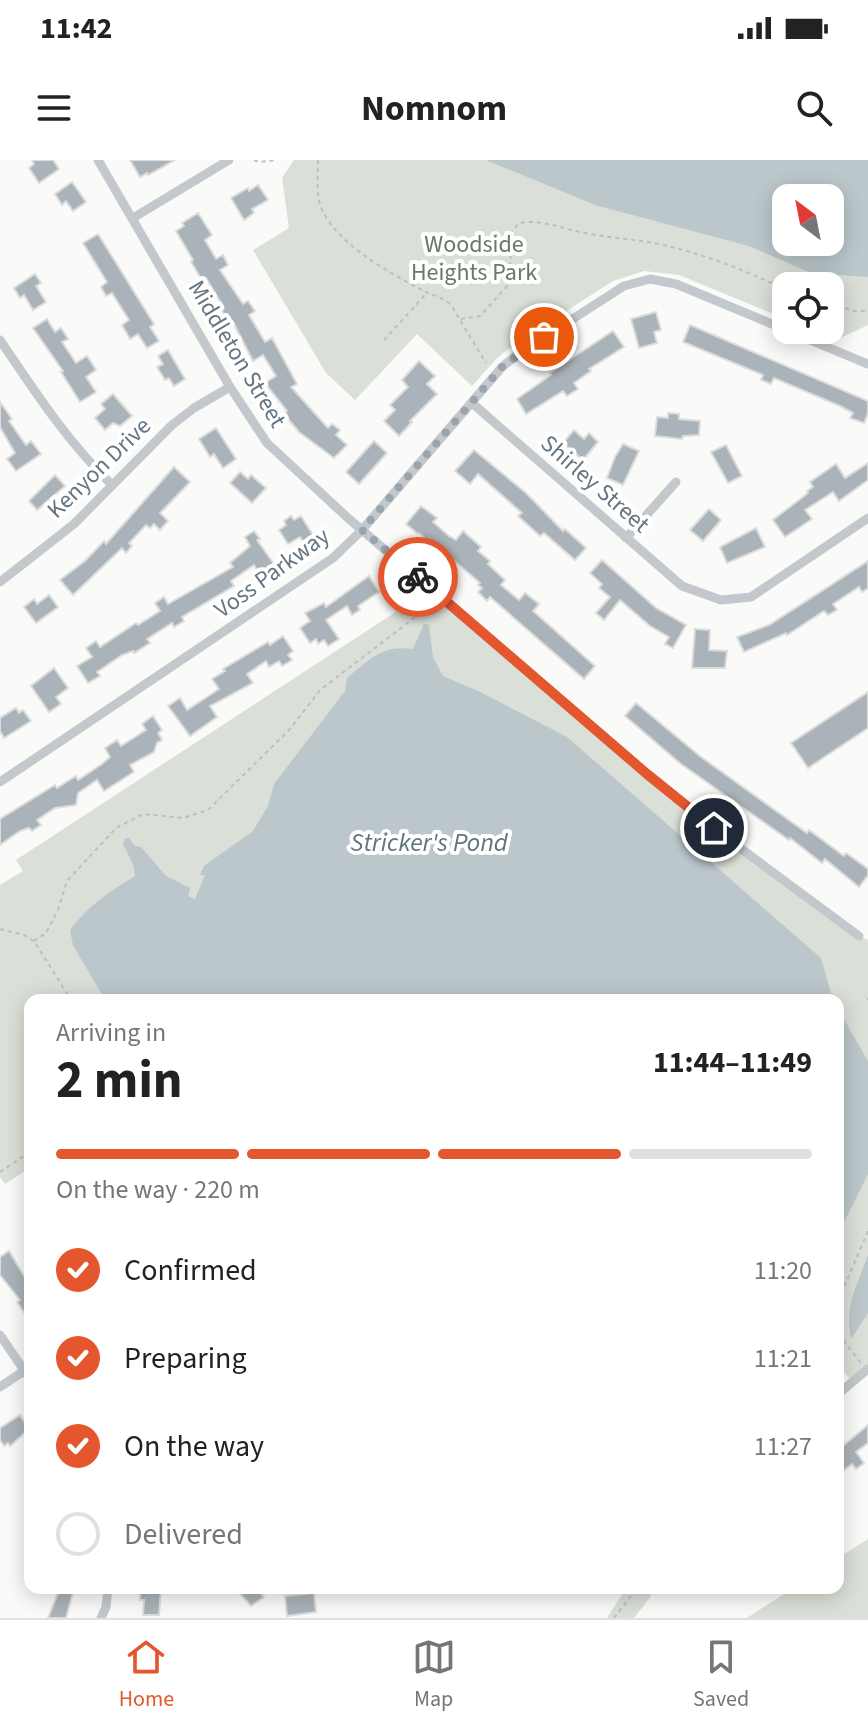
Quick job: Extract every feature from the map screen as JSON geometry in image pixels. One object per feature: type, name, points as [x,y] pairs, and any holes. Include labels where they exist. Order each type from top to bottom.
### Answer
[{"type":"street","name":"Middleton Street","points":[[98,160],[230,387],[267,443],[362,530],[647,774],[859,936]]},
{"type":"street","points":[[133,218],[229,160]]},
{"type":"street","name":"Voss Parkway","points":[[0,782],[315,572],[362,530],[502,367],[624,286],[650,279],[676,284],[868,364]]},
{"type":"street","points":[[0,340],[62,431],[80,454],[112,485]]},
{"type":"street","name":"Kenyon Drive","points":[[0,582],[74,524],[172,425],[230,387]]},
{"type":"street","name":"Shirley Street","points":[[472,403],[682,586],[721,600],[751,597],[868,518]]},
{"type":"street","points":[[626,538],[676,482]]},
{"type":"street","points":[[0,1335],[24,1371]]},
{"type":"street","points":[[844,1389],[867,1370]]},
{"type":"street","points":[[0,1387],[24,1376]]},
{"type":"street","points":[[101,1618],[107,1594]]},
{"type":"path","points":[[254,160],[275,160]]},
{"type":"path","points":[[318,160],[317,190],[326,217],[360,251],[427,293],[445,299],[461,319],[486,363]]},
{"type":"path","points":[[461,319],[480,316],[509,284],[512,231],[519,223],[529,221],[660,244],[740,268],[772,283]]},
{"type":"path","points":[[384,340],[427,293]]},
{"type":"path","points":[[844,308],[868,311]]},
{"type":"path","points":[[34,941],[46,933],[58,910],[67,881],[116,828],[143,814],[183,818],[208,810],[291,728],[320,690],[441,597]]},
{"type":"path","points":[[0,929],[34,941],[67,994]]},
{"type":"path","points":[[0,1172],[24,1156]]},
{"type":"path","points":[[844,1287],[868,1231]]},
{"type":"path","points":[[844,1341],[867,1370]]},
{"type":"path","points":[[614,1618],[632,1594]]},
{"type":"green space","name":"Woodside Heights Park","points":[[294,160],[868,160],[868,325],[844,336],[844,272],[772,272],[772,313],[679,275],[644,271],[613,281],[515,344],[498,357],[472,386],[417,334],[355,400],[326,373],[253,250],[289,228],[282,178]]},
{"type":"green space","name":"Stricker's Pond","points":[[431,589],[647,774],[868,940],[868,1369],[853,1382],[844,1372],[844,994],[24,994],[24,1172],[5,1184],[0,1177],[0,885],[23,871],[16,860]]},
{"type":"green space","points":[[868,1539],[868,1618],[747,1618],[784,1594],[844,1594],[844,1554]]},
{"type":"green space","points":[[622,1594],[651,1594],[634,1618],[607,1618]]},
{"type":"water","points":[[486,160],[868,160],[868,277],[844,275],[844,272],[809,272],[749,246],[595,205]]},
{"type":"water","name":"Stricker's Pond","points":[[424,624],[429,625],[433,657],[443,676],[567,737],[821,958],[831,994],[102,994],[73,945],[70,930],[100,900],[135,876],[123,844],[125,838],[141,847],[166,876],[190,888],[188,896],[195,899],[205,875],[200,875],[204,866],[253,831],[268,806],[274,784],[345,691],[347,678],[385,651],[413,649]]},
{"type":"water","points":[[844,1019],[868,1061],[868,1174],[844,1222]]},
{"type":"water","points":[[868,1255],[868,1313],[851,1339],[850,1306]]},
{"type":"building","points":[[32,160],[53,160],[59,169],[39,183],[29,168],[34,164]]},
{"type":"building","points":[[130,160],[175,160],[140,177]]},
{"type":"building","points":[[72,182],[86,202],[73,211],[66,201],[62,205],[55,194]]},
{"type":"building","points":[[258,185],[268,200],[252,209],[254,213],[244,220],[231,198]]},
{"type":"building","points":[[198,213],[212,235],[205,240],[216,259],[223,255],[228,265],[220,270],[243,304],[248,301],[255,311],[249,315],[265,342],[272,338],[297,384],[291,387],[328,428],[332,424],[340,430],[336,435],[347,445],[334,458],[299,432],[284,414],[287,411],[265,383],[276,376],[263,355],[253,361],[234,324],[232,326],[218,305],[221,303],[206,278],[202,280],[191,262],[193,260],[176,231]]},
{"type":"building","points":[[98,234],[154,324],[150,327],[159,341],[147,348],[138,334],[130,339],[122,325],[129,320],[112,293],[106,296],[101,287],[107,282],[83,243]]},
{"type":"building","points":[[35,274],[41,283],[36,286],[46,302],[33,310],[24,295],[20,298],[14,288]]},
{"type":"building","points":[[656,312],[661,330],[654,332],[657,343],[639,348],[631,319]]},
{"type":"building","points":[[47,319],[55,332],[61,328],[68,339],[62,342],[76,363],[87,356],[96,370],[86,377],[96,392],[80,402],[33,328]]},
{"type":"building","points":[[690,325],[868,401],[864,423],[850,418],[853,413],[840,406],[774,378],[771,384],[761,380],[763,375],[683,342]]},
{"type":"building","points":[[613,331],[624,347],[589,369],[591,371],[574,383],[578,389],[567,396],[563,391],[526,414],[517,399]]},
{"type":"building","points":[[168,350],[185,379],[174,386],[169,378],[165,380],[157,367],[163,364],[158,356]]},
{"type":"building","points":[[419,361],[435,376],[427,384],[437,394],[399,436],[384,421],[395,410],[390,405],[408,387],[402,380]]},
{"type":"building","points":[[113,394],[132,416],[120,426],[113,423],[105,430],[95,418],[105,409],[101,404]]},
{"type":"building","points":[[0,402],[26,445],[31,441],[41,454],[16,471],[7,459],[15,453],[0,427]]},
{"type":"building","points":[[668,413],[679,414],[679,419],[700,421],[699,435],[683,436],[682,439],[655,436],[657,417],[668,418]]},
{"type":"building","points":[[216,428],[236,459],[223,468],[214,454],[210,457],[199,439]]},
{"type":"building","points":[[574,430],[584,439],[589,433],[598,442],[583,460],[563,443]]},
{"type":"building","points":[[374,441],[387,453],[359,484],[346,472]]},
{"type":"building","points":[[623,444],[639,451],[623,485],[607,478]]},
{"type":"building","points":[[726,445],[742,476],[728,483],[711,452]]},
{"type":"building","points":[[474,450],[586,548],[575,560],[544,533],[540,536],[518,516],[522,513],[478,474],[470,484],[455,471]]},
{"type":"building","points":[[868,463],[868,480],[839,501],[833,492],[805,510],[812,519],[785,537],[773,520],[808,493],[813,487],[810,482],[836,464],[845,478]]},
{"type":"building","points":[[174,467],[190,482],[160,513],[168,521],[160,530],[154,524],[150,528],[146,525],[129,543],[132,546],[126,553],[122,548],[73,595],[60,580],[104,541],[106,544]]},
{"type":"building","points":[[240,472],[248,479],[251,475],[266,488],[252,503],[230,483]]},
{"type":"building","points":[[55,475],[65,486],[37,510],[29,501]]},
{"type":"building","points":[[421,506],[437,518],[433,522],[449,536],[456,540],[463,531],[481,547],[478,551],[505,580],[501,585],[519,600],[525,593],[539,604],[533,611],[595,666],[584,679],[490,597],[487,601],[478,592],[482,588],[478,585],[480,583],[406,524]]},
{"type":"building","points":[[709,509],[721,520],[703,541],[690,530]]},
{"type":"building","points":[[291,516],[294,520],[301,516],[313,535],[303,542],[300,537],[288,544],[279,530]]},
{"type":"building","points":[[756,528],[765,547],[727,563],[720,547]]},
{"type":"building","points":[[254,531],[274,564],[259,574],[254,565],[231,581],[234,586],[182,617],[184,621],[174,627],[172,623],[147,639],[150,643],[134,653],[122,655],[97,672],[100,676],[88,683],[77,666],[92,657],[86,648],[96,641],[100,647],[160,611],[155,603],[164,597],[168,604],[233,567],[230,563],[250,546],[245,537]]},
{"type":"building","points":[[602,560],[656,608],[686,625],[673,648],[665,644],[669,637],[650,626],[620,600],[604,620],[596,613],[610,597],[599,588],[602,584],[590,573]]},
{"type":"building","points":[[868,561],[868,588],[862,592],[859,587],[833,604],[837,610],[828,615],[824,611],[787,635],[744,652],[737,637],[769,625]]},
{"type":"building","points":[[369,576],[379,592],[358,606],[360,610],[352,615],[347,606],[326,620],[339,639],[328,646],[324,640],[318,644],[316,639],[310,643],[300,628],[310,621],[305,613],[324,603],[326,607]]},
{"type":"building","points":[[49,595],[58,607],[36,623],[24,607],[34,599],[37,604]]},
{"type":"building","points":[[695,629],[710,630],[709,650],[727,651],[725,668],[692,668]]},
{"type":"building","points":[[283,636],[293,651],[288,655],[292,660],[282,666],[279,661],[269,667],[266,661],[247,674],[253,683],[210,706],[217,717],[190,736],[168,706],[180,698],[187,710],[219,689],[212,679],[225,671],[223,669]]},
{"type":"building","points":[[54,668],[68,688],[56,697],[61,704],[49,712],[31,686]]},
{"type":"building","points":[[868,692],[868,728],[808,768],[791,743]]},
{"type":"building","points":[[636,703],[701,757],[807,833],[809,830],[868,869],[868,875],[859,887],[825,859],[822,863],[681,764],[625,716]]},
{"type":"building","points":[[16,708],[19,713],[23,710],[31,721],[4,738],[0,731],[0,718]]},
{"type":"building","points":[[153,716],[162,730],[158,733],[162,740],[157,743],[154,752],[130,765],[134,772],[104,791],[97,780],[78,793],[76,805],[55,808],[37,820],[41,825],[32,831],[29,828],[20,831],[0,845],[0,819],[55,785],[57,788],[76,776],[78,780],[102,764],[110,757],[105,748],[117,740],[121,746],[146,730],[142,724]]},
{"type":"building","points":[[9,1251],[24,1276],[24,1312],[17,1302],[20,1300],[0,1275],[0,1257]]},
{"type":"building","points":[[20,1415],[24,1421],[24,1433],[10,1446],[8,1443],[4,1446],[0,1440],[0,1428]]},
{"type":"building","points":[[868,1425],[868,1443],[856,1452],[864,1463],[856,1469],[852,1464],[844,1470],[844,1445]]},
{"type":"building","points":[[58,1594],[72,1594],[66,1618],[48,1618]]},
{"type":"building","points":[[140,1594],[161,1594],[159,1615],[143,1615],[144,1600],[140,1600]]},
{"type":"building","points":[[240,1594],[263,1594],[264,1597],[251,1606]]},
{"type":"building","points":[[314,1594],[316,1612],[287,1616],[285,1596]]},
{"type":"way so far","points":[[418,577],[362,530],[502,367],[544,337]]},
{"type":"route","points":[[418,577],[714,828]]}]
